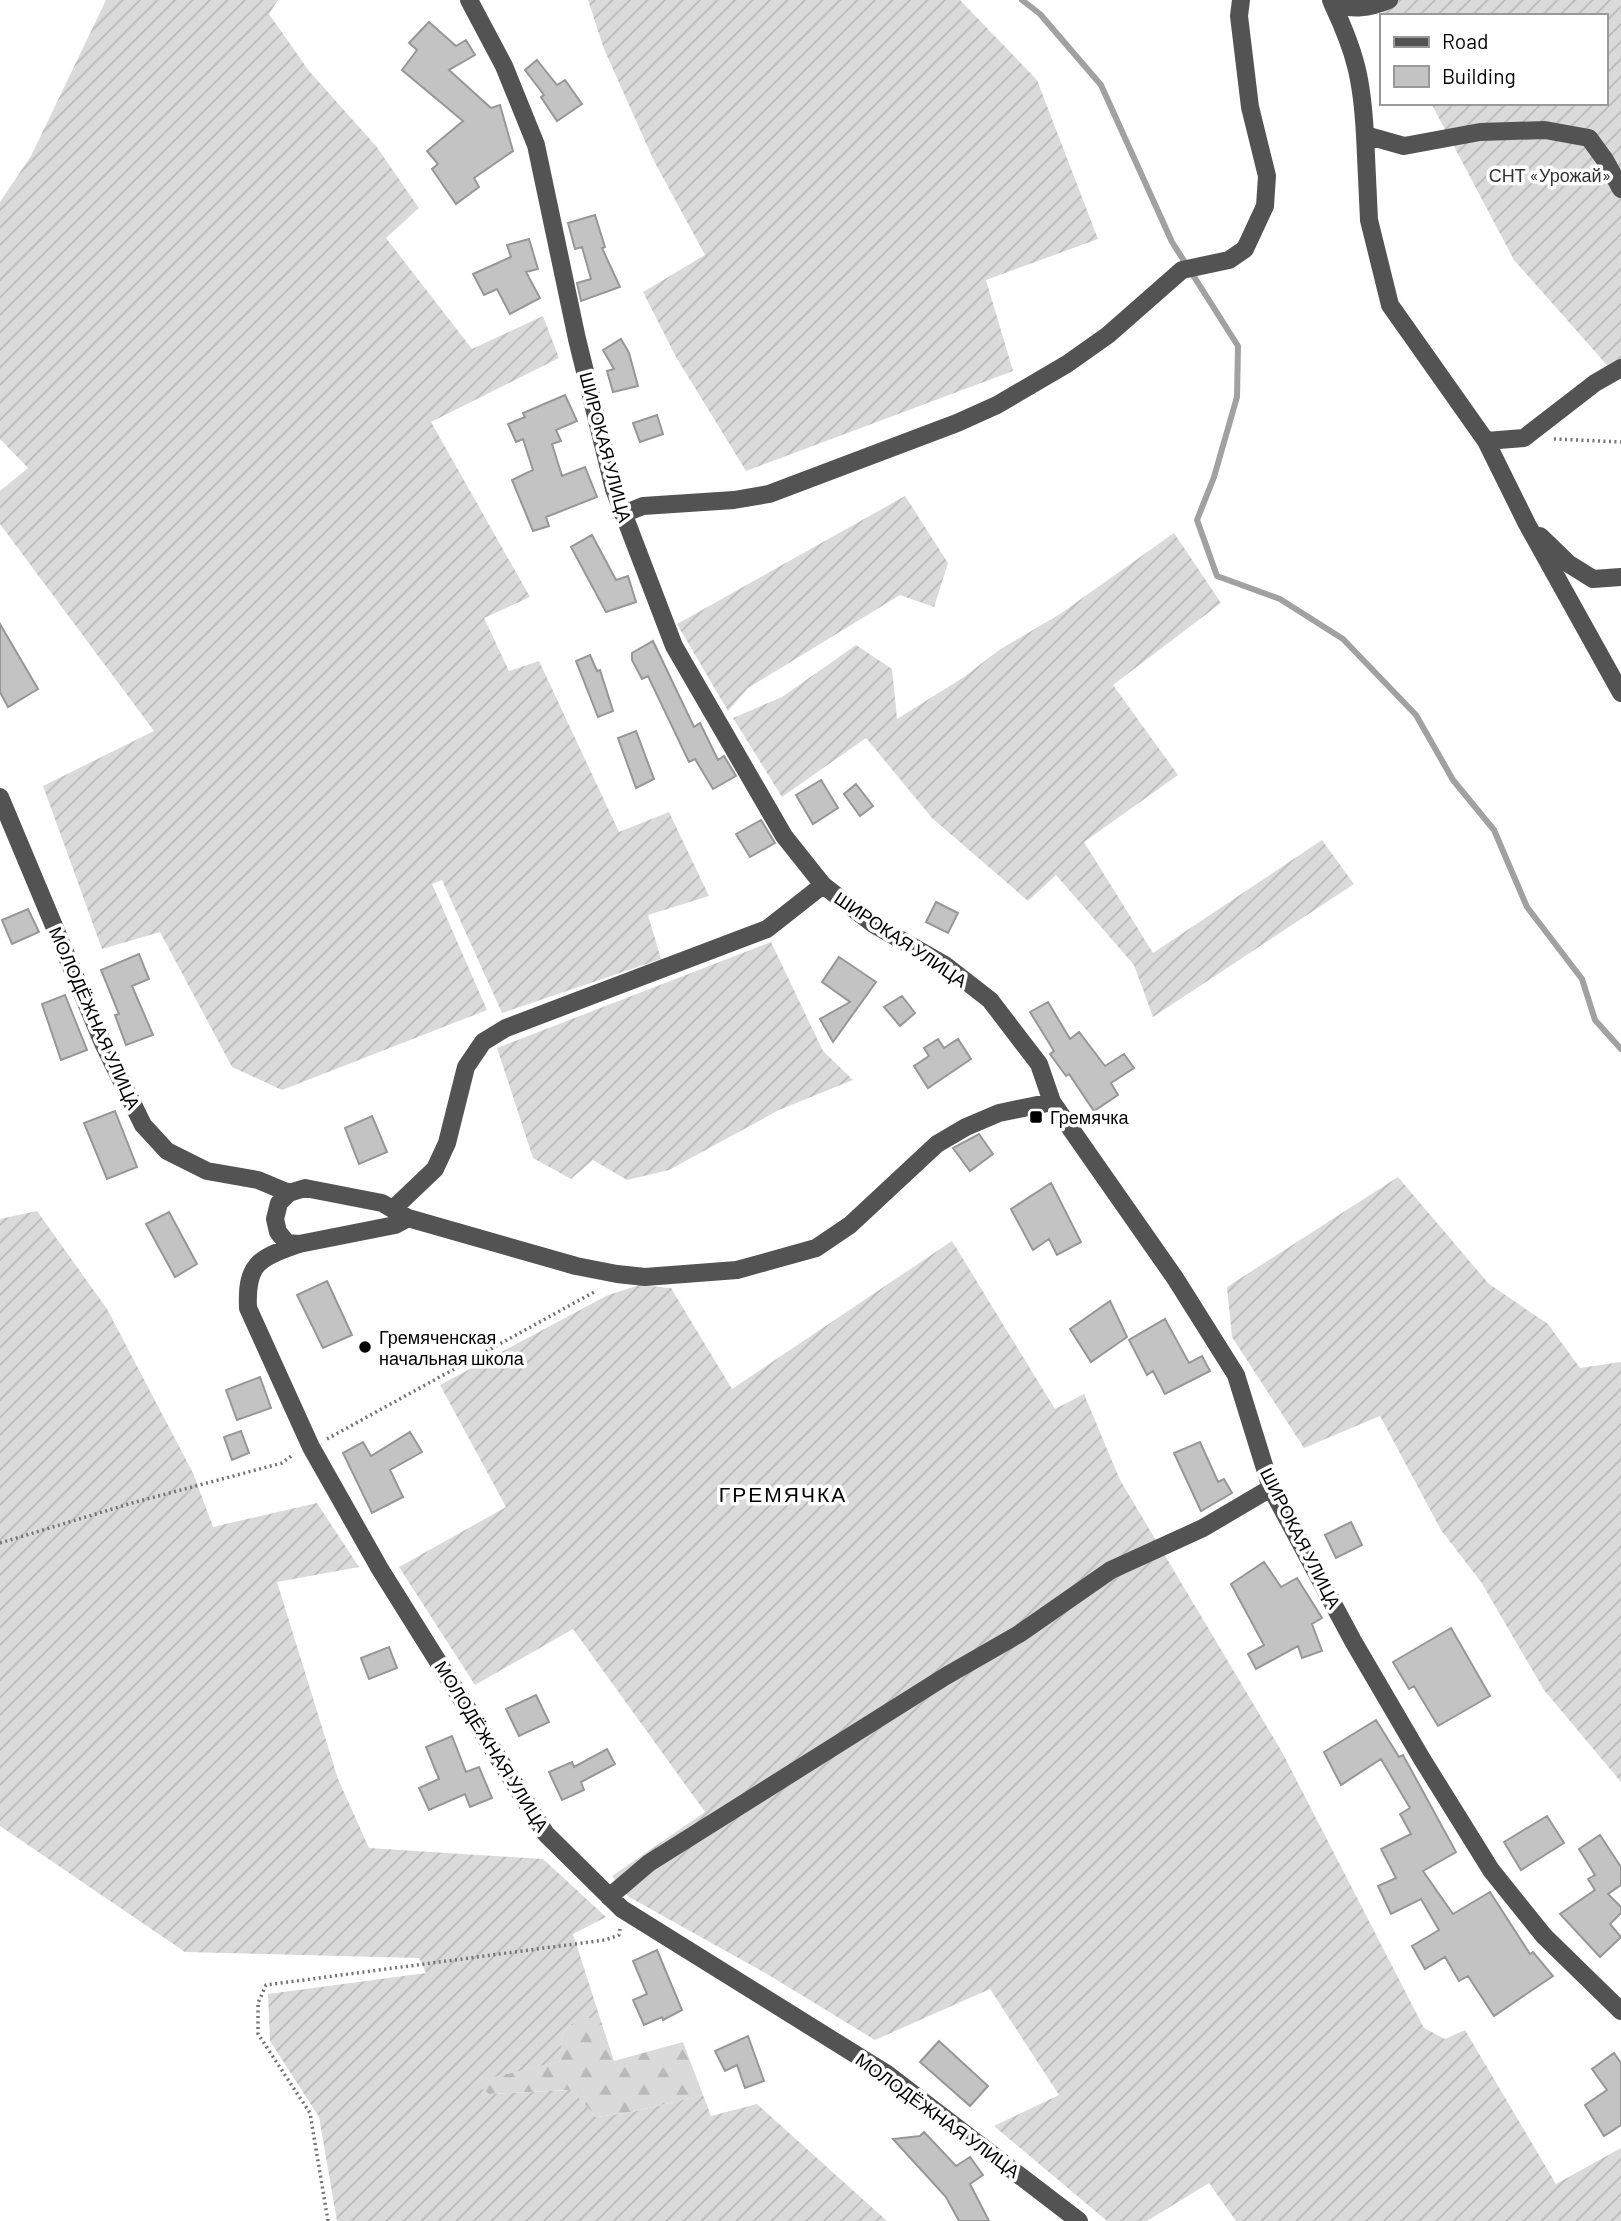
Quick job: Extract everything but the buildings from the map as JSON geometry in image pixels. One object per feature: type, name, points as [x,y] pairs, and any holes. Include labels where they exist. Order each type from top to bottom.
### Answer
[{"type":"street","name":"ШИРОКАЯ УЛИЦА","points":[[469,0],[504,66],[536,145],[576,339],[623,514],[674,646],[784,836],[823,885],[873,924],[945,965],[990,1000],[1039,1064],[1052,1102],[1175,1278],[1236,1375],[1271,1488],[1353,1641],[1491,1870],[1544,1936],[1621,2011]]},
{"type":"street","points":[[623,514],[643,506],[734,500],[769,494],[957,423],[997,405],[1068,364],[1108,335],[1182,270],[1229,260],[1245,249],[1265,206],[1267,176],[1250,107],[1240,16],[1241,0]]},
{"type":"street","points":[[1332,3],[1366,9],[1389,0]]},
{"type":"street","points":[[1332,3],[1354,49],[1363,88],[1369,220],[1390,304],[1486,441],[1527,524],[1621,693]]},
{"type":"street","points":[[1365,135],[1404,146],[1480,132],[1545,130],[1589,138],[1621,190]]},
{"type":"street","points":[[1486,441],[1524,438],[1595,383],[1621,368]]},
{"type":"street","points":[[1527,524],[1569,564],[1593,579],[1621,577]]},
{"type":"street","name":"МОЛОДЁЖНАЯ УЛИЦА","points":[[0,797],[103,1044],[143,1125],[167,1151],[207,1171],[258,1180],[289,1193]]},
{"type":"street","points":[[401,1213],[435,1169],[447,1143],[466,1068],[483,1042],[506,1028],[767,929],[823,885]]},
{"type":"street","points":[[299,1244],[287,1243],[278,1232],[275,1219],[279,1203],[289,1193],[305,1188],[382,1203],[401,1213],[576,1266],[617,1274],[645,1278],[737,1270],[816,1248],[850,1225],[937,1144],[999,1113],[1052,1102]]},
{"type":"street","name":"МОЛОДЁЖНАЯ УЛИЦА","points":[[401,1213],[395,1225],[299,1244],[264,1256],[251,1271],[247,1288],[248,1308],[311,1447],[380,1569],[546,1835],[615,1903],[887,2074],[1079,2221]]},
{"type":"street","points":[[615,1903],[649,1863],[946,1676],[1019,1634],[1111,1570],[1203,1528],[1271,1488]]},
{"type":"path","points":[[1524,438],[1621,442]]},
{"type":"path","points":[[0,1543],[132,1503],[282,1463],[605,1285],[617,1274]]},
{"type":"path","points":[[328,2221],[310,2113],[258,2034],[258,2003],[266,1985],[605,1940],[619,1935],[615,1903]]},
{"type":"green space","points":[[106,0],[278,0],[269,14],[309,71],[376,146],[419,208],[386,238],[472,349],[543,316],[559,358],[431,422],[530,597],[484,618],[509,671],[539,661],[619,832],[669,812],[709,896],[648,915],[661,959],[502,1013],[442,880],[432,884],[487,1010],[282,1090],[232,1067],[160,932],[102,949],[43,786],[154,731],[0,524],[0,491],[28,468],[0,439],[0,202],[31,156]]},
{"type":"green space","points":[[588,0],[960,0],[1037,80],[1098,239],[986,280],[1013,371],[746,471],[676,357],[643,292],[705,255],[654,161],[604,49]]},
{"type":"green space","name":"СНТ «Урожай»","points":[[1376,0],[1621,0],[1621,381],[1514,260],[1432,105],[1607,105],[1607,14],[1383,14]]},
{"type":"green space","points":[[905,496],[948,563],[934,607],[900,595],[748,688],[728,711],[677,624]]},
{"type":"green space","points":[[1174,533],[1221,603],[1113,685],[1178,775],[1084,842],[1153,953],[1322,840],[1354,884],[1153,1017],[1134,965],[1056,875],[1028,901],[932,818],[866,738],[782,797],[733,718],[782,697],[856,645],[892,669],[897,719],[964,677],[999,650],[1060,614]]},
{"type":"green space","points":[[771,942],[823,1051],[853,1080],[779,1110],[669,1170],[627,1180],[593,1160],[571,1179],[533,1158],[497,1048]]},
{"type":"green space","points":[[1398,1177],[1489,1284],[1548,1324],[1580,1368],[1621,1362],[1621,1782],[1544,1690],[1481,1582],[1441,1530],[1380,1416],[1304,1448],[1232,1337],[1227,1287]]},
{"type":"green space","points":[[37,1211],[107,1309],[193,1473],[213,1527],[317,1503],[359,1567],[277,1582],[338,1779],[369,1848],[543,1859],[606,1917],[573,1934],[600,2018],[577,2018],[562,2034],[561,2061],[473,2082],[489,2094],[572,2090],[596,2117],[632,2112],[703,2095],[711,2116],[757,2104],[887,2221],[337,2221],[319,2117],[270,2041],[268,1994],[426,1973],[419,1958],[185,1952],[0,1826],[0,1219]]},
{"type":"green space","points":[[952,1241],[1055,1409],[1084,1394],[1120,1480],[1282,1752],[1424,2028],[1445,2039],[1465,2030],[1556,2184],[1621,2148],[1621,2221],[1236,2221],[1209,2183],[1147,2221],[1107,2221],[994,2126],[1059,2095],[990,1989],[875,2040],[767,1974],[629,1897],[612,1876],[705,1812],[573,1629],[475,1685],[399,1567],[506,1507],[440,1385],[606,1296],[639,1285],[671,1288],[732,1389]]},
{"type":"green space","points":[[577,2018],[600,2018],[614,2061],[683,2042],[703,2095],[632,2112],[596,2117],[572,2090],[489,2094],[472,2082],[560,2061],[562,2034]]},
{"type":"waterway","points":[[1022,0],[1040,14],[1101,85],[1172,242],[1238,346],[1237,397],[1214,477],[1197,520],[1217,576],[1280,599],[1343,639],[1416,715],[1453,780],[1494,830],[1527,907],[1582,979],[1595,1020],[1621,1049]]},
{"type":"place","name":"Гремячка","points":[[1036,1117]]},
{"type":"place","name":"Гремяченская начальная школа","points":[[365,1347]]},
{"type":"district","name":"ГРЕМЯЧКА","points":[[783,1493]]}]
